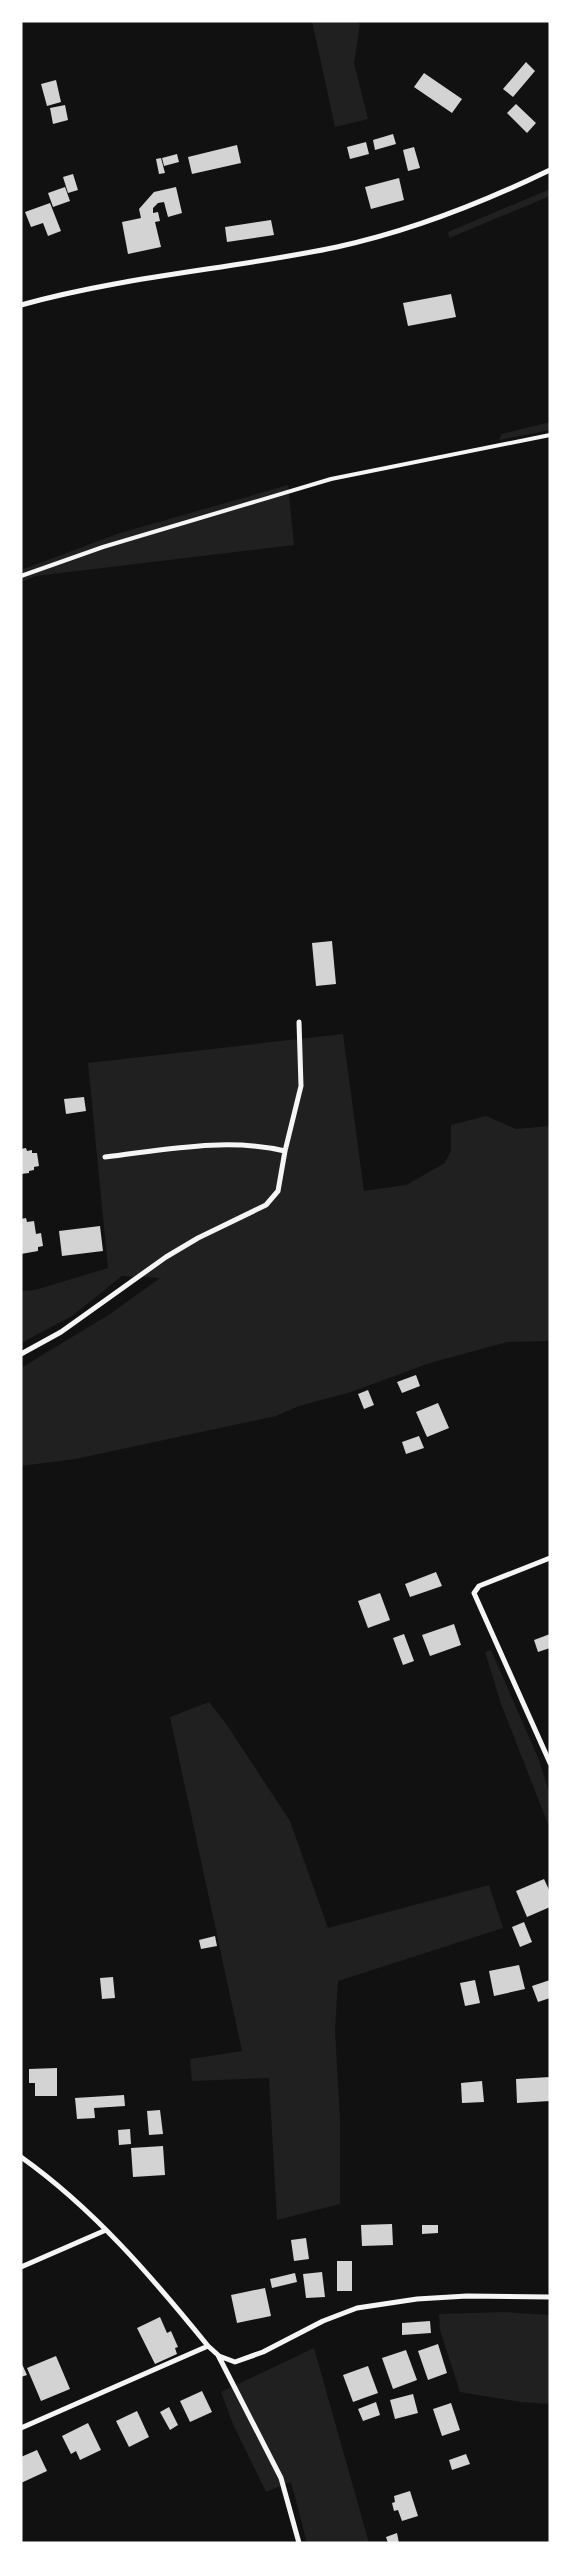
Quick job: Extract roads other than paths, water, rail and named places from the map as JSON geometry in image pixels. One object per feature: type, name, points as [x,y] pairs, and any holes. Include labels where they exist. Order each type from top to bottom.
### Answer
[{"type":"street","points":[[21,305],[133,280],[249,263],[338,246],[428,221],[516,187],[550,170]]},
{"type":"street","points":[[21,1354],[61,1332],[166,1256],[266,1205],[278,1191],[285,1151],[301,1086],[299,1022]]},
{"type":"street","points":[[105,1157],[190,1148],[257,1144],[285,1151]]},
{"type":"street","points":[[550,1558],[479,1586],[474,1593],[550,1763]]},
{"type":"street","points":[[21,2157],[106,2230],[153,2277],[208,2346],[218,2355],[235,2362],[263,2352],[323,2321],[357,2308],[417,2299],[467,2296],[550,2297]]},
{"type":"street","points":[[21,2267],[106,2230]]},
{"type":"street","points":[[21,2428],[208,2346]]},
{"type":"street","points":[[218,2355],[281,2478],[299,2543]]},
{"type":"lane","points":[[21,576],[103,547],[331,479],[550,435]]}]
